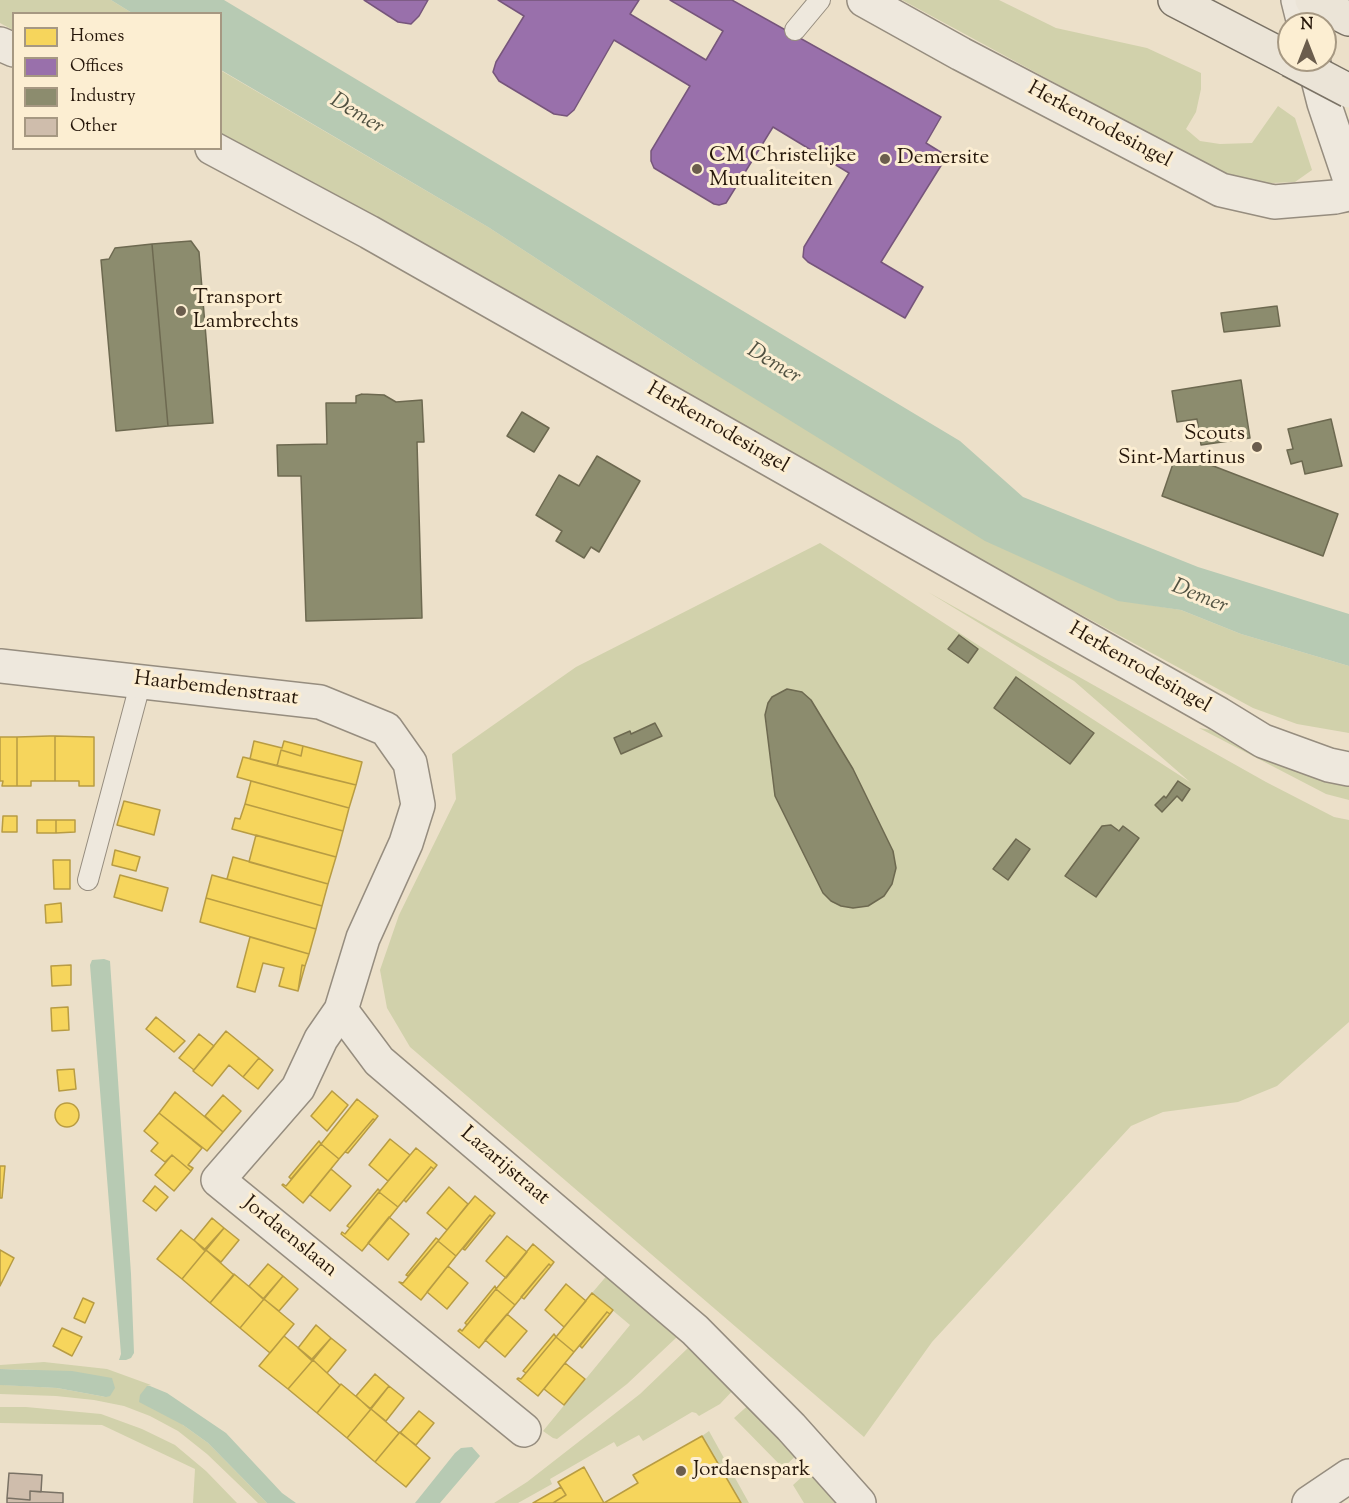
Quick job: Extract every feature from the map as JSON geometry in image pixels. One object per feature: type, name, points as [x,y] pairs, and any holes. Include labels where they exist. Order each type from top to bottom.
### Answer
[{"type":"highway","points":[[1175,0],[1277,53]]},
{"type":"highway","points":[[1312,0],[1349,19]]},
{"type":"highway","points":[[1313,72],[1349,91]]},
{"type":"street","name":"Herkenrodesingel","points":[[864,0],[1221,190],[1274,201],[1349,194]]},
{"type":"street","points":[[1316,72],[1349,177]]},
{"type":"street","name":"Herkenrodesingel","points":[[216,150],[369,232],[1263,741],[1329,765],[1349,769]]},
{"type":"street","name":"Haarbemdenstraat","points":[[0,666],[320,702],[386,729],[410,764],[418,805],[405,843],[363,938],[341,1010]]},
{"type":"street","name":"Herkenrodesingel","points":[[1219,714],[1296,735],[1349,746]]},
{"type":"street","name":"Jordaenslaan","points":[[341,1010],[321,1039],[298,1088],[218,1180],[524,1430]]},
{"type":"street","name":"Lazarijstraat","points":[[341,1010],[380,1061],[695,1330],[791,1427],[859,1503]]},
{"type":"street","points":[[1309,1503],[1349,1476]]},
{"type":"lane","points":[[795,30],[820,0]]},
{"type":"lane","points":[[88,880],[141,681]]},
{"type":"shaded area","points":[[0,0],[111,0],[130,12],[12,12],[12,29],[0,23]]},
{"type":"shaded area","points":[[902,0],[999,0],[1056,28],[1147,48],[1201,73],[1201,89],[1196,112],[1186,129],[1200,141],[1220,144],[1252,143],[1278,106],[1295,118],[1312,170],[1295,182],[1248,184],[1170,152],[1116,116]]},
{"type":"shaded area","points":[[222,71],[488,227],[697,363],[1118,600],[1181,610],[1241,634],[1349,666],[1349,733],[1297,724],[1253,708],[914,524],[643,368],[222,139]]},
{"type":"shaded area","points":[[820,543],[1190,782],[1074,681],[928,592],[1266,782],[1334,817],[1349,820],[1349,1022],[1277,1086],[1238,1102],[1163,1112],[1131,1126],[932,1342],[864,1437],[410,1047],[387,1008],[380,970],[399,915],[456,799],[452,754],[576,667]]},
{"type":"shaded area","points":[[1199,728],[1211,730],[1325,781],[1349,785],[1349,800],[1326,794]]},
{"type":"shaded area","points":[[609,1273],[677,1337],[627,1384],[557,1439],[553,1438],[543,1431],[630,1325],[592,1293]]},
{"type":"shaded area","points":[[695,1347],[737,1386],[720,1404],[699,1416],[692,1412],[643,1441],[639,1435],[617,1447],[614,1442],[550,1479],[552,1484],[518,1503],[494,1503],[527,1482],[640,1394],[688,1348]]},
{"type":"shaded area","points":[[44,1362],[107,1369],[151,1385],[147,1386],[183,1425],[208,1443],[267,1503],[258,1503],[207,1454],[178,1431],[150,1416],[124,1406],[94,1400],[0,1394],[0,1385],[4,1385],[57,1388],[106,1397],[36,1370],[0,1369],[0,1365]]},
{"type":"shaded area","points":[[753,1401],[801,1451],[783,1468],[734,1418]]},
{"type":"shaded area","points":[[0,1407],[101,1414],[142,1429],[175,1445],[206,1471],[237,1503],[193,1503],[195,1469],[102,1425],[0,1423]]},
{"type":"shaded area","points":[[709,1431],[749,1503],[741,1503],[702,1436]]},
{"type":"shaded area","points":[[814,1466],[848,1503],[804,1503],[793,1485]]},
{"type":"water","name":"Demer","points":[[111,0],[224,0],[960,441],[1023,497],[1198,567],[1349,614],[1349,666],[1241,634],[1181,610],[1118,601],[985,541],[697,363],[488,227],[222,71],[222,12],[130,12]]},
{"type":"water","points":[[92,960],[110,961],[131,1274],[134,1353],[126,1360],[119,1360],[121,1354],[90,965]]},
{"type":"water","points":[[0,1369],[72,1371],[112,1378],[115,1388],[110,1396],[106,1397],[57,1388],[0,1385]]},
{"type":"water","points":[[147,1386],[167,1393],[226,1433],[282,1493],[296,1503],[267,1503],[208,1443],[183,1425],[139,1402],[140,1395]]},
{"type":"water","points":[[472,1447],[480,1456],[440,1503],[415,1503],[455,1453],[461,1448]]},
{"type":"building: Homes","points":[[55,736],[55,781],[31,781],[31,786],[17,786],[17,737]]},
{"type":"building: Homes","points":[[55,736],[94,737],[94,786],[79,786],[79,781],[55,781]]},
{"type":"building: Homes","points":[[0,737],[17,737],[17,786],[2,786],[3,781],[0,781]]},
{"type":"building: Homes","points":[[254,741],[282,748],[284,741],[303,746],[301,756],[281,750],[277,766],[250,759]]},
{"type":"building: Homes","points":[[303,746],[362,762],[356,785],[277,766],[281,750],[301,756]]},
{"type":"building: Homes","points":[[243,757],[356,785],[349,808],[237,777]]},
{"type":"building: Homes","points":[[251,781],[349,808],[343,831],[245,804]]},
{"type":"building: Homes","points":[[124,801],[160,810],[154,835],[117,825]]},
{"type":"building: Homes","points":[[245,804],[343,831],[336,857],[232,829],[235,818],[240,819]]},
{"type":"building: Homes","points":[[3,816],[17,816],[17,832],[2,832]]},
{"type":"building: Homes","points":[[37,820],[56,820],[56,833],[37,833]]},
{"type":"building: Homes","points":[[56,820],[75,820],[75,832],[56,833]]},
{"type":"building: Homes","points":[[256,835],[336,857],[328,884],[249,862]]},
{"type":"building: Homes","points":[[115,850],[140,857],[136,871],[112,865]]},
{"type":"building: Homes","points":[[233,857],[328,884],[322,906],[227,879]]},
{"type":"building: Homes","points":[[53,860],[70,860],[70,889],[54,889]]},
{"type":"building: Homes","points":[[120,875],[168,888],[162,911],[114,897]]},
{"type":"building: Homes","points":[[212,875],[322,906],[316,929],[206,898]]},
{"type":"building: Homes","points":[[206,898],[316,929],[309,954],[200,922]]},
{"type":"building: Homes","points":[[61,903],[62,922],[46,923],[45,905]]},
{"type":"building: Homes","points":[[250,937],[309,954],[305,966],[302,965],[298,991],[279,986],[284,968],[263,963],[255,992],[237,987]]},
{"type":"building: Homes","points":[[71,965],[71,985],[52,986],[51,966]]},
{"type":"building: Homes","points":[[302,965],[305,966],[298,991]]},
{"type":"building: Homes","points":[[68,1007],[69,1030],[52,1031],[51,1008]]},
{"type":"building: Homes","points":[[156,1017],[185,1041],[174,1052],[146,1029]]},
{"type":"building: Homes","points":[[226,1031],[259,1058],[243,1077],[229,1065],[212,1086],[193,1071]]},
{"type":"building: Homes","points":[[199,1034],[214,1046],[194,1070],[179,1058]]},
{"type":"building: Homes","points":[[259,1058],[273,1070],[258,1089],[243,1077]]},
{"type":"building: Homes","points":[[74,1069],[76,1089],[59,1091],[57,1070]]},
{"type":"building: Homes","points":[[332,1091],[348,1105],[327,1131],[311,1116]]},
{"type":"building: Homes","points":[[175,1092],[223,1132],[207,1151],[159,1113]]},
{"type":"building: Homes","points":[[223,1095],[241,1111],[223,1132],[205,1116]]},
{"type":"building: Homes","points":[[357,1099],[378,1116],[339,1159],[321,1144]]},
{"type":"building: Homes","points":[[67,1103],[75,1107],[79,1115],[75,1123],[67,1127],[59,1123],[55,1115],[59,1107]]},
{"type":"building: Homes","points":[[159,1113],[202,1148],[188,1165],[193,1168],[191,1171],[172,1155],[165,1162],[151,1151],[158,1143],[144,1131]]},
{"type":"building: Homes","points":[[373,1119],[375,1120],[348,1153],[345,1152]]},
{"type":"building: Homes","points":[[390,1139],[410,1155],[388,1181],[369,1165]]},
{"type":"building: Homes","points":[[319,1141],[321,1144],[291,1179],[289,1177]]},
{"type":"building: Homes","points":[[321,1144],[339,1159],[303,1203],[282,1185],[286,1186]]},
{"type":"building: Homes","points":[[416,1148],[437,1165],[434,1169],[431,1167],[398,1207],[379,1192]]},
{"type":"building: Homes","points":[[172,1155],[191,1171],[174,1191],[155,1175]]},
{"type":"building: Homes","points":[[0,1166],[5,1166],[2,1198],[0,1198]]},
{"type":"building: Homes","points":[[431,1167],[434,1169],[406,1202],[404,1200]]},
{"type":"building: Homes","points":[[331,1169],[351,1186],[330,1211],[310,1195]]},
{"type":"building: Homes","points":[[155,1186],[168,1197],[156,1211],[143,1201]]},
{"type":"building: Homes","points":[[449,1187],[468,1204],[447,1230],[427,1213]]},
{"type":"building: Homes","points":[[378,1189],[380,1191],[350,1228],[347,1226]]},
{"type":"building: Homes","points":[[379,1192],[398,1207],[362,1251],[341,1234],[342,1232],[345,1234]]},
{"type":"building: Homes","points":[[475,1196],[495,1213],[492,1217],[490,1215],[456,1256],[438,1241]]},
{"type":"building: Homes","points":[[490,1215],[492,1217],[465,1250],[463,1249]]},
{"type":"building: Homes","points":[[389,1217],[409,1234],[388,1260],[368,1243]]},
{"type":"building: Homes","points":[[212,1218],[224,1228],[204,1250],[194,1240]]},
{"type":"building: Homes","points":[[224,1228],[239,1240],[221,1262],[206,1250]]},
{"type":"building: Homes","points":[[181,1230],[206,1250],[182,1279],[157,1259]]},
{"type":"building: Homes","points":[[507,1236],[527,1252],[506,1278],[486,1261]]},
{"type":"building: Homes","points":[[436,1238],[439,1240],[408,1276],[406,1275]]},
{"type":"building: Homes","points":[[438,1241],[456,1256],[421,1300],[399,1282],[403,1283]]},
{"type":"building: Homes","points":[[533,1244],[554,1262],[551,1266],[549,1264],[515,1305],[496,1289]]},
{"type":"building: Homes","points":[[0,1250],[14,1258],[0,1286]]},
{"type":"building: Homes","points":[[206,1250],[234,1275],[210,1303],[182,1279]]},
{"type":"building: Homes","points":[[268,1264],[283,1276],[263,1299],[249,1286]]},
{"type":"building: Homes","points":[[549,1264],[551,1266],[524,1299],[521,1297]]},
{"type":"building: Homes","points":[[448,1266],[468,1283],[447,1309],[427,1292]]},
{"type":"building: Homes","points":[[234,1274],[264,1299],[240,1328],[210,1303]]},
{"type":"building: Homes","points":[[283,1276],[298,1289],[279,1311],[264,1299]]},
{"type":"building: Homes","points":[[566,1284],[586,1301],[564,1327],[545,1310]]},
{"type":"building: Homes","points":[[495,1286],[496,1289],[467,1325],[465,1323]]},
{"type":"building: Homes","points":[[496,1289],[515,1305],[479,1348],[458,1331],[460,1329],[462,1331]]},
{"type":"building: Homes","points":[[592,1293],[613,1310],[610,1314],[607,1312],[574,1352],[556,1337]]},
{"type":"building: Homes","points":[[83,1298],[94,1303],[85,1323],[74,1318]]},
{"type":"building: Homes","points":[[264,1299],[294,1324],[270,1353],[240,1328]]},
{"type":"building: Homes","points":[[607,1312],[610,1314],[582,1348],[580,1346]]},
{"type":"building: Homes","points":[[507,1314],[527,1331],[505,1357],[485,1340]]},
{"type":"building: Homes","points":[[316,1325],[331,1338],[311,1360],[298,1348]]},
{"type":"building: Homes","points":[[62,1328],[82,1337],[72,1356],[53,1346]]},
{"type":"building: Homes","points":[[554,1334],[556,1337],[526,1373],[523,1371]]},
{"type":"building: Homes","points":[[284,1336],[313,1360],[288,1389],[259,1366]]},
{"type":"building: Homes","points":[[556,1337],[574,1352],[538,1396],[517,1379],[521,1379]]},
{"type":"building: Homes","points":[[331,1338],[346,1350],[327,1373],[313,1360]]},
{"type":"building: Homes","points":[[313,1360],[340,1385],[317,1413],[288,1389]]},
{"type":"building: Homes","points":[[565,1363],[585,1379],[564,1405],[544,1389]]},
{"type":"building: Homes","points":[[375,1374],[389,1386],[370,1409],[356,1396]]},
{"type":"building: Homes","points":[[341,1384],[371,1409],[347,1438],[317,1413]]},
{"type":"building: Homes","points":[[389,1386],[404,1398],[386,1421],[371,1409]]},
{"type":"building: Homes","points":[[371,1409],[399,1433],[375,1462],[347,1438]]},
{"type":"building: Homes","points":[[419,1411],[434,1423],[416,1445],[400,1433]]},
{"type":"building: Homes","points":[[400,1432],[430,1458],[406,1487],[375,1462]]},
{"type":"building: Homes","name":"Jordaenspark","points":[[702,1436],[741,1503],[604,1503],[638,1483],[633,1475]]},
{"type":"building: Homes","points":[[584,1467],[604,1503],[553,1503],[566,1495],[558,1482]]},
{"type":"building: Homes","points":[[561,1487],[566,1495],[553,1503],[533,1503]]},
{"type":"building: Offices","points":[[364,0],[428,0],[419,16],[411,24],[398,22]]},
{"type":"building: Offices","name":"Demersite","points":[[498,0],[639,0],[630,14],[706,60],[723,31],[670,0],[732,0],[941,117],[926,143],[947,156],[881,262],[923,287],[905,318],[803,257],[804,247],[849,173],[773,127],[726,203],[714,204],[654,168],[651,161],[651,151],[690,86],[614,40],[574,110],[567,116],[554,114],[499,81],[493,72],[496,62],[524,16]]},
{"type":"building: Industry","name":"Transport Lambrechts","points":[[191,241],[199,252],[213,423],[168,426],[152,244]]},
{"type":"building: Industry","points":[[152,244],[168,426],[116,431],[101,260],[109,259],[115,248]]},
{"type":"building: Industry","points":[[1277,306],[1280,326],[1224,332],[1221,313]]},
{"type":"building: Industry","points":[[1241,380],[1250,438],[1201,445],[1197,419],[1177,422],[1172,391]]},
{"type":"building: Industry","points":[[384,395],[396,402],[422,400],[424,442],[417,442],[422,618],[306,621],[301,476],[278,476],[277,445],[327,444],[326,403],[356,403],[356,396]]},
{"type":"building: Industry","points":[[522,412],[549,428],[534,452],[507,436]]},
{"type":"building: Industry","points":[[1331,419],[1342,466],[1305,474],[1302,461],[1291,464],[1287,450],[1293,449],[1288,429]]},
{"type":"building: Industry","points":[[1177,452],[1338,514],[1323,556],[1162,496]]},
{"type":"building: Industry","points":[[597,456],[640,481],[599,552],[591,547],[584,558],[556,541],[562,531],[536,515],[559,475],[579,486]]},
{"type":"building: Industry","points":[[959,635],[978,649],[968,663],[948,649]]},
{"type":"building: Industry","points":[[1016,677],[1094,733],[1070,764],[994,708]]},
{"type":"building: Industry","points":[[787,689],[802,692],[811,700],[853,769],[893,851],[896,868],[892,884],[884,896],[868,906],[853,908],[841,906],[831,901],[823,893],[775,796],[765,715],[772,697]]},
{"type":"building: Industry","points":[[655,723],[662,736],[621,754],[614,738],[630,731],[631,734]]},
{"type":"building: Industry","points":[[1178,781],[1190,789],[1182,801],[1177,796],[1162,812],[1155,805],[1164,796],[1166,798]]},
{"type":"building: Industry","points":[[1111,825],[1119,831],[1123,826],[1139,838],[1096,897],[1065,876],[1102,826]]},
{"type":"building: Industry","points":[[1016,839],[1030,849],[1008,880],[993,869]]},
{"type":"building: Other","points":[[9,1473],[42,1475],[41,1492],[30,1491],[30,1500],[7,1498]]},
{"type":"building: Other","points":[[30,1491],[63,1493],[63,1503],[7,1503],[7,1498],[30,1500]]},
{"type":"place","name":"Demersite","points":[[885,159]]},
{"type":"place","name":"CM Christelijke Mutualiteiten","points":[[697,169]]},
{"type":"place","name":"Transport Lambrechts","points":[[181,311]]},
{"type":"place","name":"Scouts Sint-Martinus","points":[[1257,447]]},
{"type":"place","name":"Jordaenspark","points":[[681,1471]]}]
